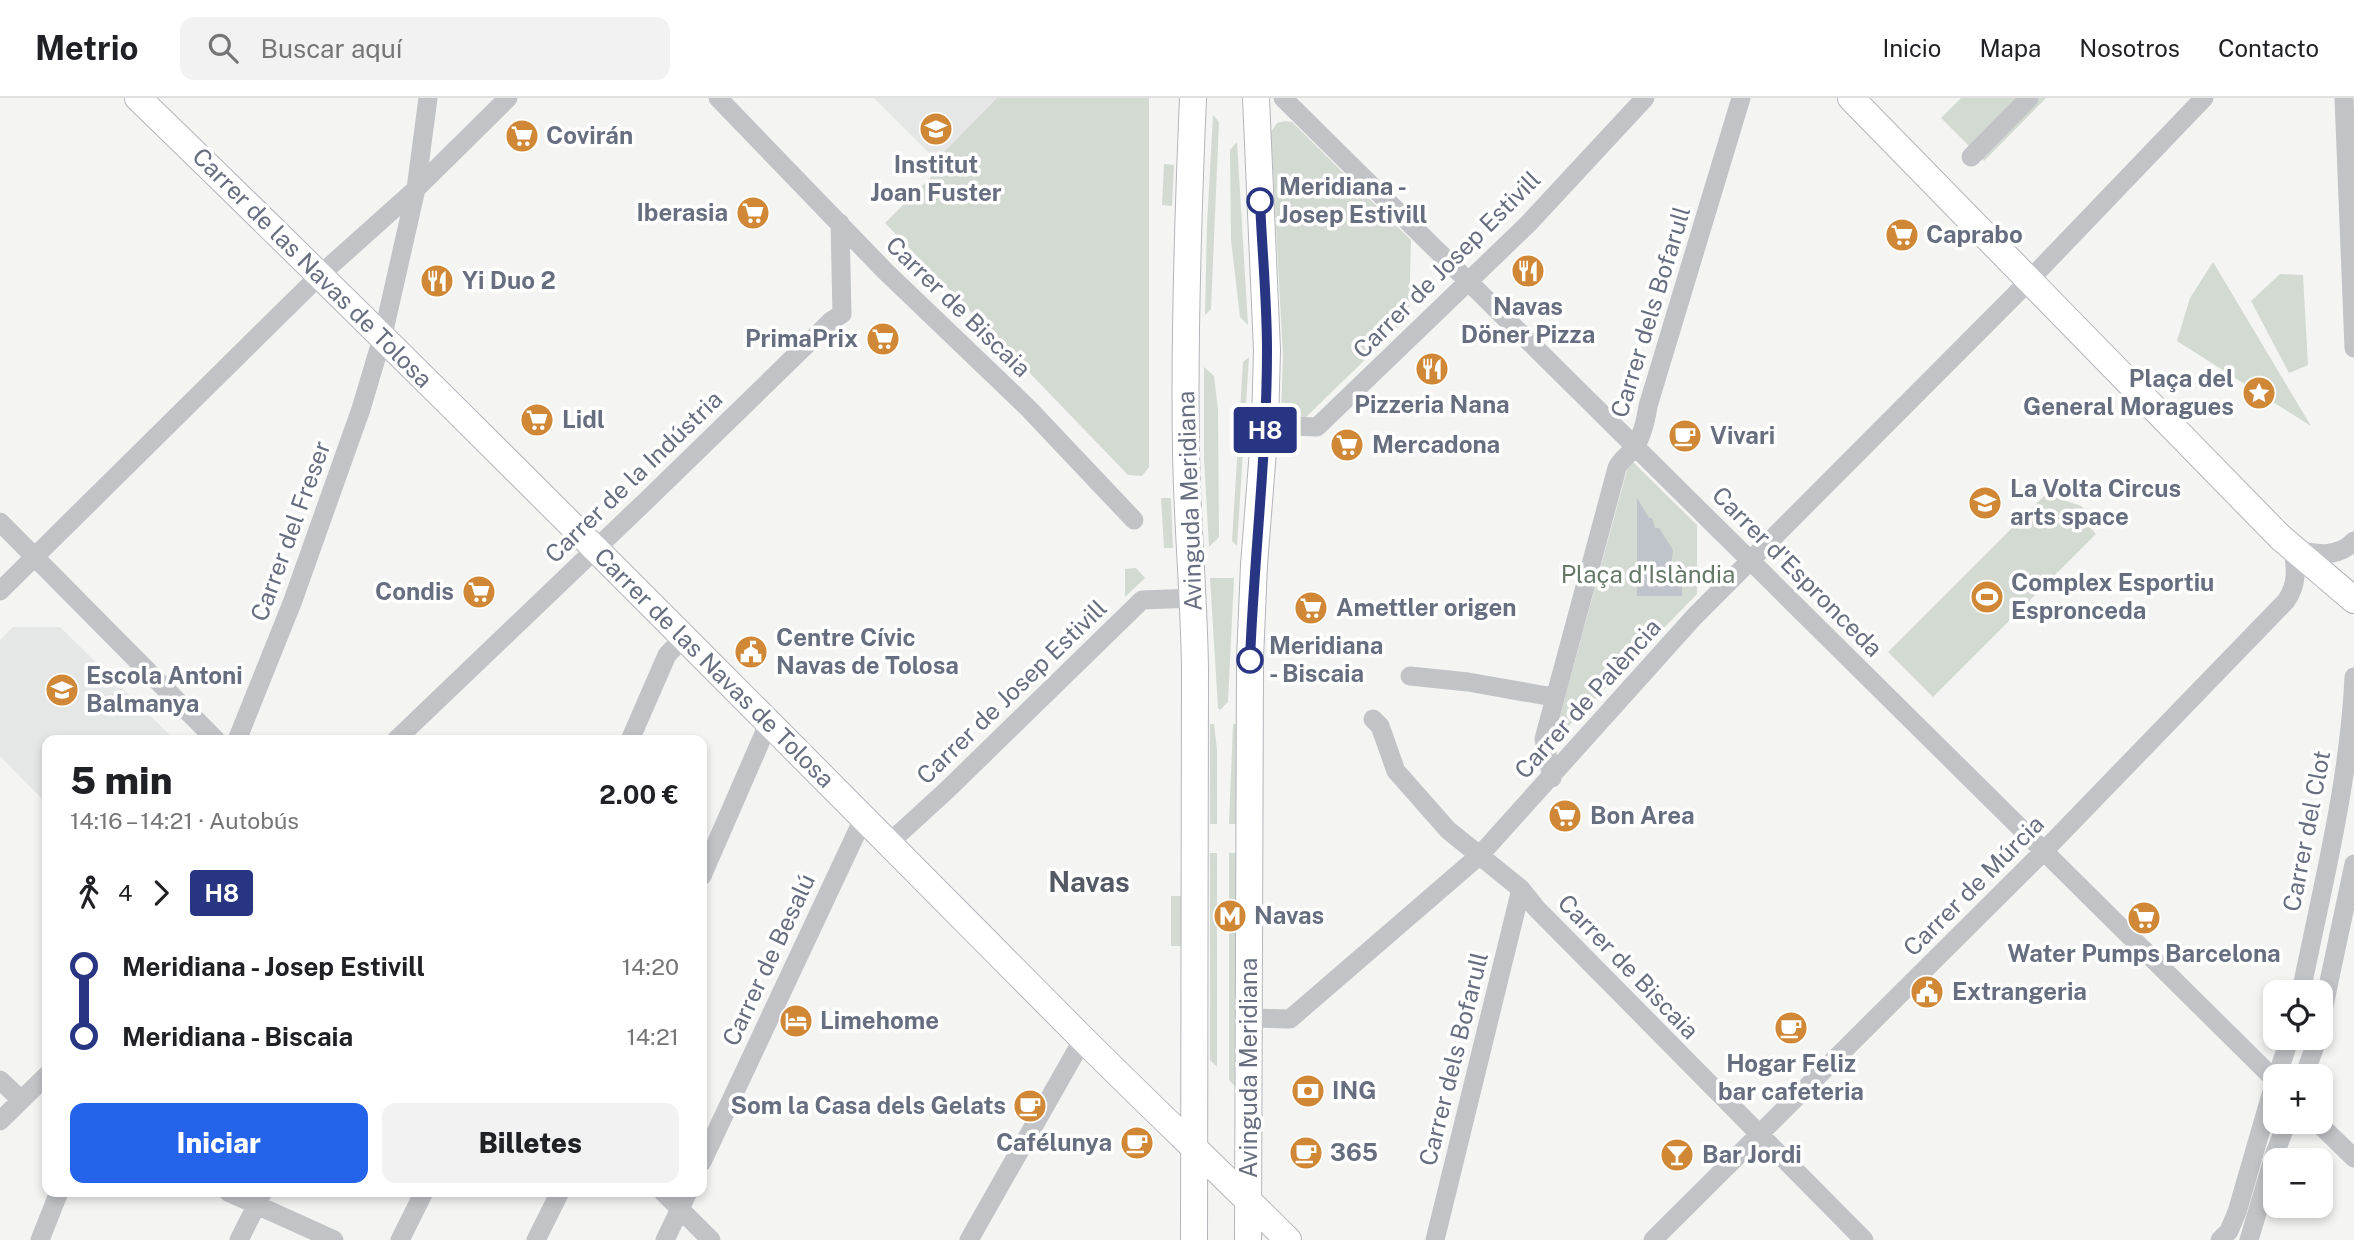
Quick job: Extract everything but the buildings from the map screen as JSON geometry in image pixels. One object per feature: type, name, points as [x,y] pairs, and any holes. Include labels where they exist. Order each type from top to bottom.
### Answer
[{"type":"main road","name":"Carrer de las Navas de Tolosa","points":[[138,98],[383,335],[1083,1039],[1288,1240]]},
{"type":"main road","name":"Avinguda Meridiana","points":[[1193,98],[1185,347],[1194,1240]]},
{"type":"main road","name":"Avinguda Meridiana","points":[[1248,1240],[1250,660],[1265,425],[1267,350],[1256,98]]},
{"type":"main road","points":[[1851,98],[2292,549],[2354,600]]},
{"type":"street","name":"Carrer del Freser","points":[[239,735],[292,603],[361,409],[383,335],[416,190],[428,98]]},
{"type":"street","points":[[0,592],[320,275],[416,190],[508,98]]},
{"type":"street","name":"Carrer de Biscaia","points":[[718,98],[885,271],[1028,408],[1135,520]]},
{"type":"street","name":"Carrer d'Espronceda","points":[[1283,98],[2263,1066]]},
{"type":"street","name":"Carrer de Josep Estivill","points":[[1265,425],[1317,428],[1528,224],[1645,98]]},
{"type":"street","name":"Carrer dels Bofarull","points":[[1552,778],[1544,739],[1553,697],[1617,468],[1636,447],[1646,421],[1648,406],[1741,98]]},
{"type":"street","points":[[1971,157],[2029,98]]},
{"type":"street","name":"Carrer de Palència","points":[[1249,1018],[1290,1019],[1480,855],[1694,617],[2029,280],[2204,98]]},
{"type":"street","points":[[2344,98],[2354,348]]},
{"type":"street","name":"Carrer de la Indústria","points":[[401,735],[831,321],[842,314],[840,223]]},
{"type":"street","points":[[0,522],[211,735]]},
{"type":"street","points":[[2292,549],[2315,554],[2335,553],[2354,541]]},
{"type":"street","name":"Carrer de Múrcia","points":[[1653,1240],[2044,851],[2286,601],[2294,589],[2296,568],[2292,549]]},
{"type":"street","name":"Carrer de Josep Estivill","points":[[889,843],[1142,600],[1186,598]]},
{"type":"street","points":[[632,735],[667,655],[684,637]]},
{"type":"street","points":[[1410,676],[1468,682],[1553,697]]},
{"type":"street","name":"Carrer del Clot","points":[[2303,980],[2342,793],[2352,720],[2354,677]]},
{"type":"street","name":"Carrer de Biscaia","points":[[1373,719],[1380,726],[1396,771],[1448,830],[1521,889],[1545,918],[1864,1240]]},
{"type":"street","points":[[707,865],[769,722]]},
{"type":"street","name":"Carrer de Besalú","points":[[707,1151],[864,817]]},
{"type":"street","points":[[2329,980],[2354,864]]},
{"type":"street","name":"Carrer dels Bofarull","points":[[1435,1240],[1521,889]]},
{"type":"street","points":[[969,1240],[1083,1039]]},
{"type":"street","points":[[0,1080],[21,1100]]},
{"type":"street","points":[[0,1121],[42,1080]]},
{"type":"street","points":[[2220,1240],[2229,1231],[2237,1212],[2263,1123]]},
{"type":"street","points":[[2249,1240],[2282,1134]]},
{"type":"street","points":[[2329,1134],[2354,1158]]},
{"type":"street","points":[[40,1240],[57,1197]]},
{"type":"street","points":[[400,1240],[422,1197]]},
{"type":"street","points":[[536,1240],[558,1197]]},
{"type":"street","points":[[239,1240],[259,1198],[334,1240]]},
{"type":"street","points":[[665,1240],[684,1200]]},
{"type":"street","points":[[684,1200],[711,1240]]},
{"type":"shaded area","name":"Institut Joan Fuster","points":[[874,98],[997,98],[936,160]]},
{"type":"shaded area","points":[[1637,498],[1649,518],[1652,518],[1655,528],[1659,528],[1673,550],[1671,567],[1682,573],[1682,596],[1637,596]]},
{"type":"shaded area","name":"Escola Antoni Balmanya","points":[[13,627],[60,627],[170,735],[42,735],[42,799],[0,756],[0,640]]},
{"type":"green space","points":[[997,98],[1149,98],[1149,467],[1142,476],[1128,475],[885,223],[942,166],[936,160]]},
{"type":"green space","points":[[1961,98],[2046,98],[1984,161],[1941,118]]},
{"type":"green space","points":[[1213,115],[1219,122],[1211,309],[1205,315],[1207,224]]},
{"type":"green space","points":[[1292,122],[1411,240],[1409,317],[1306,417],[1281,415],[1283,356],[1271,132],[1277,123]]},
{"type":"green space","points":[[1237,142],[1248,325],[1240,317],[1231,240],[1230,150]]},
{"type":"green space","points":[[1164,164],[1174,165],[1172,206],[1162,205]]},
{"type":"green space","points":[[2213,262],[2311,426],[2177,341],[2190,298]]},
{"type":"green space","points":[[2280,274],[2303,275],[2308,365],[2289,373],[2251,301]]},
{"type":"green space","points":[[1249,357],[1237,546],[1232,541],[1243,362]]},
{"type":"green space","points":[[1204,367],[1214,376],[1218,409],[1219,537],[1209,547],[1204,458]]},
{"type":"green space","name":"Plaça d'Islàndia","points":[[1630,459],[1697,525],[1697,594],[1553,742]]},
{"type":"green space","name":"Complex Esportiu Espronceda","points":[[2046,494],[2085,509],[2079,516],[2096,534],[1933,697],[1888,652]]},
{"type":"green space","points":[[1161,498],[1171,498],[1173,548],[1164,548]]},
{"type":"green space","points":[[1136,568],[1145,578],[1125,597],[1125,569]]},
{"type":"green space","points":[[1210,578],[1234,578],[1228,702],[1220,710],[1218,708]]},
{"type":"green space","points":[[1210,724],[1214,724],[1217,749],[1217,824],[1210,824]]},
{"type":"green space","points":[[1233,724],[1237,724],[1237,824],[1229,824]]},
{"type":"green space","points":[[1210,853],[1217,853],[1217,1067],[1210,1060]]},
{"type":"green space","points":[[1229,853],[1237,853],[1236,1087],[1229,1080]]},
{"type":"green space","points":[[1171,896],[1181,896],[1181,946],[1171,946]]},
{"type":"bus line","name":"H8","points":[[1250,660],[1265,425],[1267,350],[1260,201]]},
{"type":"place","name":"Institut Joan Fuster","points":[[936,129]]},
{"type":"place","name":"Covirán","points":[[522,136]]},
{"type":"place","name":"Meridiana - Josep Estivill","points":[[1260,201]]},
{"type":"place","name":"Iberasia","points":[[753,213]]},
{"type":"place","name":"Caprabo","points":[[1902,235]]},
{"type":"place","name":"Navas Döner Pizza","points":[[1528,271]]},
{"type":"place","name":"Yi Duo 2","points":[[437,281]]},
{"type":"place","name":"PrimaPrix","points":[[883,339]]},
{"type":"place","name":"Pizzeria Nana","points":[[1432,369]]},
{"type":"place","name":"Plaça del General Moragues","points":[[2259,393]]},
{"type":"place","name":"Lidl","points":[[537,420]]},
{"type":"place","name":"Vivari","points":[[1685,436]]},
{"type":"place","name":"Mercadona","points":[[1347,445]]},
{"type":"place","name":"La Volta Circus arts space","points":[[1985,503]]},
{"type":"place","name":"Condis","points":[[479,592]]},
{"type":"place","name":"Complex Esportiu Espronceda","points":[[1987,597]]},
{"type":"place","name":"Amettler origen","points":[[1311,608]]},
{"type":"place","name":"Centre Cívic Navas de Tolosa","points":[[751,652]]},
{"type":"place","name":"Meridiana - Biscaia","points":[[1250,660]]},
{"type":"place","name":"Escola Antoni Balmanya","points":[[62,690]]},
{"type":"place","name":"Bon Area","points":[[1565,816]]},
{"type":"place","name":"Navas","points":[[1230,916]]},
{"type":"place","name":"Water Pumps Barcelona","points":[[2144,918]]},
{"type":"place","name":"Extrangeria","points":[[1927,992]]},
{"type":"place","name":"Limehome","points":[[796,1021]]},
{"type":"place","name":"Hogar Feliz bar cafeteria","points":[[1791,1028]]},
{"type":"place","name":"ING","points":[[1308,1091]]},
{"type":"place","name":"Som la Casa dels Gelats","points":[[1030,1106]]},
{"type":"place","name":"Cafélunya","points":[[1137,1143]]},
{"type":"place","name":"365","points":[[1306,1153]]},
{"type":"place","name":"Bar Jordi","points":[[1677,1155]]},
{"type":"district","name":"Navas","points":[[1089,882]]}]
